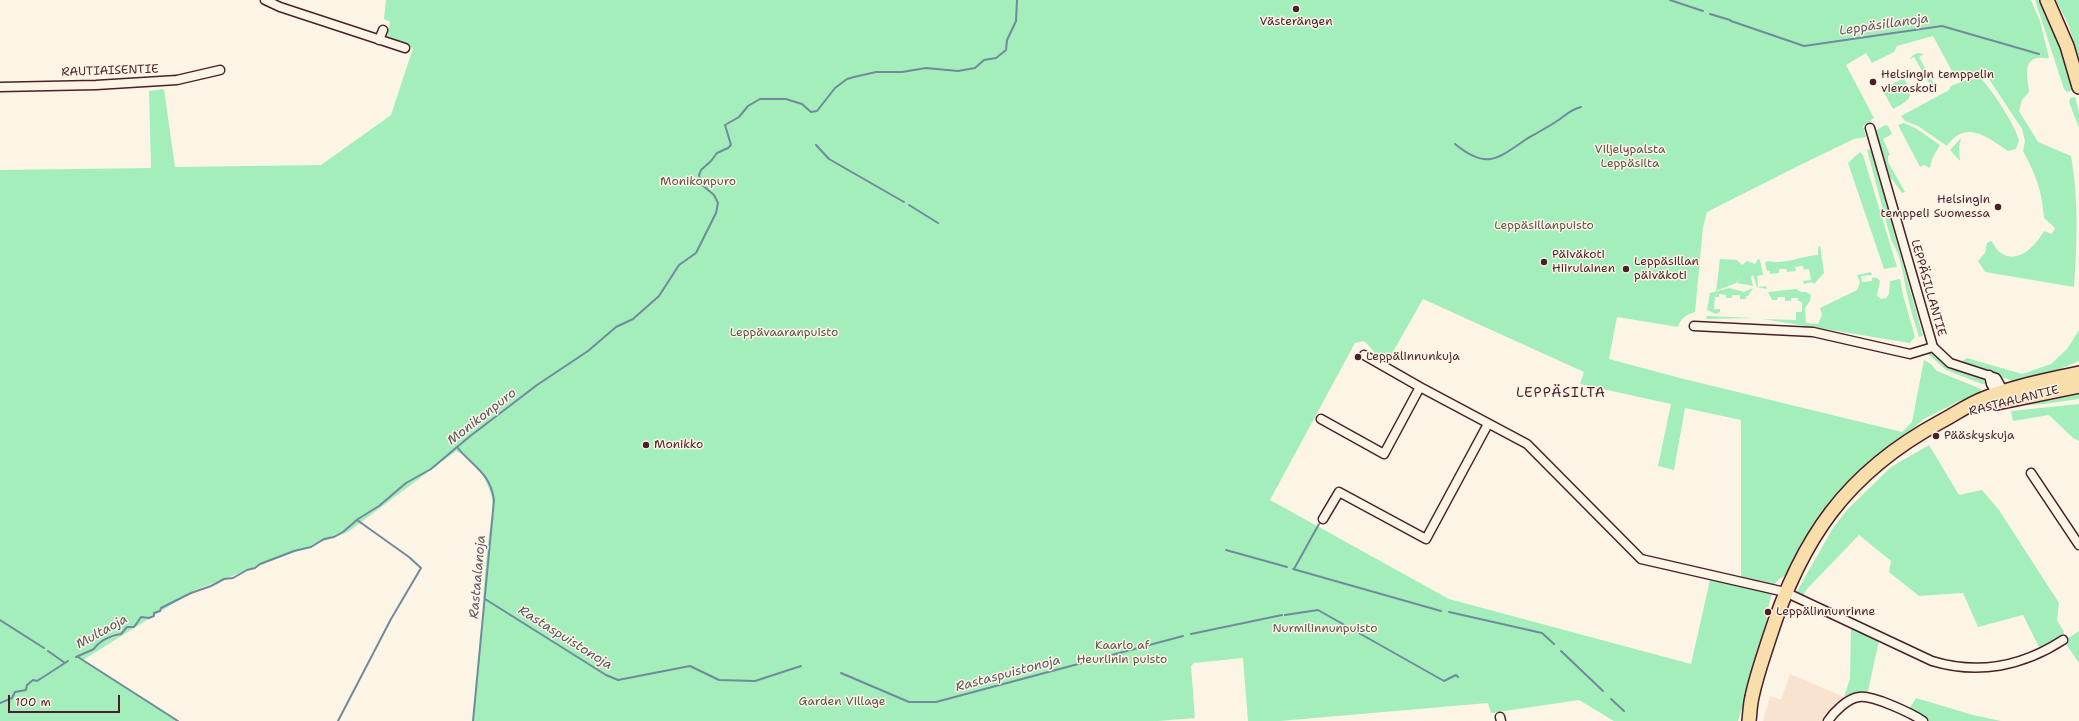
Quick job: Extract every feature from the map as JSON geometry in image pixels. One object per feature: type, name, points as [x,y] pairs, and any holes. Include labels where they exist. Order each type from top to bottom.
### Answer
[{"type":"main road","points":[[2047,0],[2067,46],[2079,87]]},
{"type":"main road","name":"RASTAALANTIE","points":[[1741,721],[1751,699],[1785,592],[1802,556],[1818,529],[1846,494],[1888,455],[1917,435],[1949,417],[2002,396],[2079,373]]},
{"type":"main road","name":"RASTAALANTIE","points":[[2002,396],[2079,386]]},
{"type":"main road","name":"RASTAALANTIE","points":[[1749,721],[1751,699]]},
{"type":"street","points":[[265,0],[405,48]]},
{"type":"street","points":[[379,40],[383,30]]},
{"type":"street","name":"RAUTIAISENTIE","points":[[0,87],[96,86],[177,80],[220,70]]},
{"type":"street","name":"LEPPÄSILLANTIE","points":[[1870,128],[1933,347],[1950,363],[1989,375],[1999,381],[2002,396]]},
{"type":"street","points":[[1694,326],[1813,332],[1910,354],[1933,347]]},
{"type":"street","points":[[1364,355],[1530,447],[1641,559],[1785,592],[1932,661],[1949,666],[1982,669],[2004,665],[2040,654],[2063,640]]},
{"type":"street","points":[[1321,419],[1384,454],[1420,387]]},
{"type":"street","points":[[1323,520],[1339,492],[1426,539],[1488,424]]},
{"type":"street","points":[[2031,473],[2079,545]]},
{"type":"street","points":[[1828,721],[1844,705],[1853,699],[1862,696],[1904,710],[1923,721]]},
{"type":"shaded area","points":[[1790,674],[1844,697],[1824,721],[1763,721],[1770,696],[1781,700]]},
{"type":"green space","name":"Leppävaaranpuisto","points":[[386,0],[2031,0],[2040,21],[2049,58],[2037,58],[2032,60],[2029,64],[2027,73],[2029,92],[2022,100],[2019,111],[2038,142],[2071,156],[2074,172],[2076,205],[2074,287],[1985,272],[1978,261],[1985,253],[1987,243],[1991,241],[2000,252],[2007,256],[2014,257],[2026,252],[2044,231],[2052,234],[2055,228],[2044,218],[2038,183],[2023,151],[2025,141],[2022,129],[1987,76],[1982,72],[1967,73],[1965,70],[1953,73],[1933,36],[1897,46],[1894,52],[1872,63],[1866,53],[1846,65],[1874,118],[1863,126],[1866,137],[1854,139],[1707,212],[1703,227],[1695,312],[1684,317],[1678,327],[1617,317],[1609,359],[1680,378],[1902,432],[1912,422],[1924,360],[1931,364],[1937,371],[1981,389],[1981,392],[1973,397],[1959,401],[1924,419],[1850,481],[1824,510],[1801,545],[1785,576],[1779,579],[1774,585],[1741,578],[1741,420],[1685,408],[1674,470],[1658,466],[1671,404],[1580,384],[1584,372],[1423,299],[1386,364],[1364,341],[1355,343],[1270,500],[1449,599],[1691,664],[1710,580],[1772,593],[1766,616],[1768,621],[1738,721],[1614,721],[1579,700],[1491,713],[1488,703],[1280,721],[1248,721],[1243,658],[1194,663],[1191,666],[1195,718],[1158,721],[473,721],[485,599],[483,598],[492,513],[492,499],[488,485],[479,471],[468,459],[456,451],[348,532],[195,590],[83,660],[178,721],[0,721],[0,170],[151,168],[149,91],[164,89],[175,167],[321,165],[391,115],[413,48],[387,37],[390,22],[384,19]]},
{"type":"green space","points":[[2035,0],[2041,0],[2061,46],[2074,90],[2067,92],[2064,89]]},
{"type":"green space","points":[[2056,0],[2079,0],[2079,59],[2069,26]]},
{"type":"green space","points":[[1918,53],[1924,54],[1919,57],[1934,84],[1938,82],[1927,90],[1931,86],[1914,57],[1910,59],[1913,55]]},
{"type":"green space","points":[[1974,77],[1980,78],[1984,82],[2008,117],[2019,141],[2016,149],[2008,151],[1984,136],[1969,132],[1962,133],[1954,138],[1947,146],[1918,126],[1905,121],[1901,116],[1949,90],[1951,86]]},
{"type":"green space","points":[[1904,78],[1909,89],[1909,97],[1904,103],[1893,109],[1882,89]]},
{"type":"green space","points":[[2075,97],[2079,112],[2079,128],[2069,102],[2070,98]]},
{"type":"green space","points":[[1904,123],[1917,129],[1940,145],[1932,159],[1930,168],[1924,165],[1920,167],[1898,125]]},
{"type":"green space","points":[[1885,125],[1888,126],[1892,134],[1883,139],[1890,155],[1888,156],[1888,162],[1905,192],[1902,193],[1891,178],[1888,178],[1875,131]]},
{"type":"green space","points":[[1961,138],[1959,147],[1960,161],[1950,150]]},
{"type":"green space","points":[[1869,149],[1872,153],[1923,336],[1919,337],[1911,311],[1900,260],[1891,240],[1867,150]]},
{"type":"green space","points":[[1860,152],[1863,155],[1897,267],[1884,269],[1848,163]]},
{"type":"green space","points":[[1820,245],[1824,273],[1814,284],[1812,282],[1804,284],[1803,281],[1811,280],[1809,269],[1804,270],[1803,266],[1795,267],[1796,271],[1787,272],[1786,269],[1779,269],[1779,273],[1770,274],[1770,271],[1767,271],[1765,263],[1767,261],[1781,262],[1818,255],[1818,248]]},
{"type":"green space","points":[[1720,259],[1737,260],[1742,265],[1747,261],[1755,264],[1758,259],[1760,260],[1763,275],[1757,276],[1758,287],[1766,286],[1767,289],[1757,287],[1753,275],[1751,277],[1753,286],[1737,283],[1741,277],[1736,283],[1716,291]]},
{"type":"green space","points":[[1871,272],[1872,275],[1861,276],[1862,282],[1872,281],[1872,278],[1878,279],[1880,281],[1877,296],[1881,299],[1886,298],[1889,294],[1890,281],[1900,279],[1915,337],[1910,343],[1763,319],[1796,320],[1796,312],[1802,312],[1802,302],[1798,301],[1798,298],[1791,298],[1791,301],[1785,301],[1785,297],[1778,297],[1777,300],[1772,300],[1768,292],[1796,289],[1811,295],[1810,301],[1805,308],[1806,323],[1818,324],[1822,315],[1820,308],[1857,290],[1860,283],[1857,275]]},
{"type":"green space","points":[[1729,288],[1744,292],[1753,288],[1748,296],[1746,296],[1746,299],[1740,299],[1740,295],[1732,295],[1732,298],[1726,298],[1726,295],[1719,294],[1719,297],[1715,297],[1714,309],[1720,309],[1720,312],[1716,314],[1707,310],[1710,293]]},
{"type":"green space","points":[[1707,316],[1756,318],[1706,319]]},
{"type":"green space","points":[[2079,330],[2079,361],[2060,369],[2012,381],[2005,378],[2001,379],[1992,372],[1961,362],[1967,358],[2022,374],[2051,364],[2067,349]]},
{"type":"green space","points":[[1930,353],[1937,356],[1956,370],[1978,377],[1987,384],[1982,384],[1946,370],[1928,354]]},
{"type":"green space","points":[[2079,392],[2079,399],[2044,404],[2010,406]]},
{"type":"green space","points":[[2079,404],[2079,441],[2073,438],[2049,415],[2013,421],[2011,411]]},
{"type":"green space","points":[[1929,445],[1959,495],[1982,490],[1999,510],[2059,603],[2057,620],[2064,632],[2063,639],[2041,651],[2023,615],[1978,627],[1963,593],[1919,596],[1889,572],[1891,561],[1859,535],[1807,589],[1803,596],[1796,593],[1833,528],[1847,510],[1891,467]]},
{"type":"green space","points":[[1851,627],[1879,641],[1867,695],[1863,693],[1844,697],[1850,679]]},
{"type":"green space","points":[[2079,631],[2079,663],[2064,641]]},
{"type":"green space","points":[[1916,698],[1973,715],[2001,721],[1929,721],[1909,709]]},
{"type":"waterway","name":"Monikonpuro","points":[[76,657],[94,649],[99,643],[106,639],[121,634],[127,627],[134,627],[141,617],[149,618],[154,616],[154,613],[160,611],[161,608],[191,593],[211,586],[224,579],[233,578],[247,570],[255,568],[260,564],[294,551],[311,547],[324,539],[334,537],[343,532],[358,519],[379,506],[406,483],[431,469],[469,437],[537,385],[588,351],[616,327],[633,319],[659,296],[679,265],[696,253],[716,213],[718,203],[714,195],[701,184],[699,175],[701,170],[717,153],[731,145],[725,125],[739,117],[748,106],[760,99],[786,99],[802,104],[811,112],[817,111],[835,88],[847,79],[854,77],[876,72],[902,72],[926,68],[958,71],[975,68],[984,60],[996,58],[1006,50],[1007,40],[1016,21],[1017,0]]},
{"type":"waterway","name":"Leppäsillanoja","points":[[1670,0],[1703,11]]},
{"type":"waterway","name":"Leppäsillanoja","points":[[1710,14],[1730,20]]},
{"type":"waterway","name":"Leppäsillanoja","points":[[1731,21],[1804,46],[1942,26],[2039,54]]},
{"type":"waterway","points":[[1455,144],[1476,157],[1493,159],[1509,151],[1575,109],[1581,107]]},
{"type":"waterway","points":[[816,145],[829,159],[904,202]]},
{"type":"waterway","points":[[909,205],[938,223]]},
{"type":"waterway","name":"Rastaalanoja","points":[[457,447],[485,476],[489,483],[494,500],[473,721]]},
{"type":"waterway","points":[[338,721],[391,619],[421,568],[409,557],[357,520]]},
{"type":"waterway","points":[[1294,569],[1319,524]]},
{"type":"waterway","points":[[1226,550],[1287,567]]},
{"type":"waterway","points":[[1293,569],[1441,611]]},
{"type":"waterway","name":"Rastaspuistonoja","points":[[485,599],[606,675],[618,680],[690,666],[719,680],[755,681],[801,666]]},
{"type":"waterway","name":"Rastaspuistonoja","points":[[1285,615],[1318,610],[1444,681],[1456,675],[1458,677]]},
{"type":"waterway","points":[[1449,612],[1542,633],[1554,644]]},
{"type":"waterway","name":"Rastaspuistonoja","points":[[1191,634],[1282,615]]},
{"type":"waterway","points":[[0,620],[44,648]]},
{"type":"waterway","name":"Rastaspuistonoja","points":[[841,673],[909,702],[936,702],[1183,636]]},
{"type":"waterway","points":[[48,651],[65,663]]},
{"type":"waterway","points":[[1561,651],[1603,691]]},
{"type":"waterway","points":[[78,657],[178,721]]},
{"type":"waterway","name":"Multaoja","points":[[0,703],[12,698],[15,692],[26,690],[27,685],[33,680],[37,681],[68,661]]},
{"type":"waterway","points":[[1611,699],[1624,711]]},
{"type":"place","name":"Västerängen","points":[[1296,9]]},
{"type":"place","name":"Helsingin temppelin vieraskoti","points":[[1873,82]]},
{"type":"place","name":"Helsingin temppeli Suomessa","points":[[1998,207]]},
{"type":"place","name":"Päiväkoti Hiirulainen","points":[[1544,262]]},
{"type":"place","name":"Leppäsillan päiväkoti","points":[[1626,269]]},
{"type":"place","name":"Leppälinnunkuja","points":[[1358,357]]},
{"type":"place","name":"Pääskyskuja","points":[[1936,436]]},
{"type":"place","name":"Monikko","points":[[646,445]]},
{"type":"place","name":"Leppälinnunrinne","points":[[1768,612]]},
{"type":"district","name":"LEPPÄSILTA","points":[[1561,393]]},
{"type":"park label","name":"Viljelypalsta Leppäsilta","points":[[1630,157]]},
{"type":"park label","name":"Leppäsillanpuisto","points":[[1544,226]]},
{"type":"park label","name":"Nurmilinnunpuisto","points":[[1325,629]]},
{"type":"park label","name":"Kaarlo af Heurlinin puisto","points":[[1122,653]]},
{"type":"park label","name":"Garden Village","points":[[842,702]]}]
